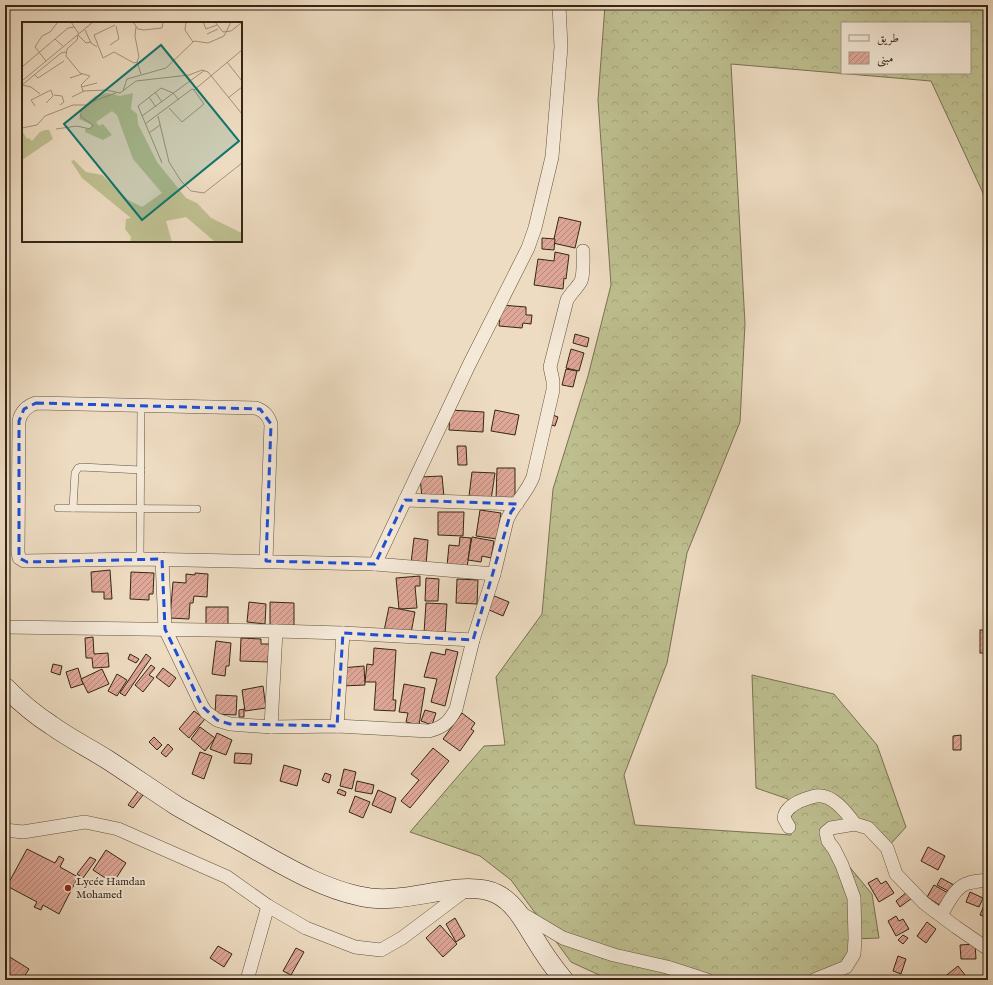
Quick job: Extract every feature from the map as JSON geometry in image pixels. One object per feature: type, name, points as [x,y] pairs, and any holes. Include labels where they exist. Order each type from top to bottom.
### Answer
[{"type":"main road","points":[[5,687],[20,702],[51,725],[178,806],[290,869],[335,890],[360,897],[379,899],[467,889],[483,889],[496,893],[517,911],[547,959],[564,980]]},
{"type":"street","points":[[375,564],[469,365],[528,248],[535,228],[552,157],[561,47],[559,5]]},
{"type":"street","points":[[162,559],[165,629],[202,706],[211,716],[223,723],[271,727],[337,726],[429,731],[438,729],[446,724],[456,709],[473,640],[494,574],[507,520],[529,487],[533,477],[553,390],[550,367],[567,300],[580,283],[582,277],[583,251]]},
{"type":"street","points":[[266,562],[271,424],[264,412],[256,408],[36,403],[24,409],[19,421],[11,543],[22,560],[27,562],[162,559],[266,562],[375,564],[494,574]]},
{"type":"street","points":[[405,500],[517,504]]},
{"type":"street","points":[[5,627],[276,631],[473,640]]},
{"type":"street","points":[[271,727],[276,631]]},
{"type":"street","points":[[337,726],[343,633]]},
{"type":"street","points":[[789,827],[784,818],[785,812],[793,805],[805,799],[816,796],[825,797],[834,801],[845,810],[855,824]]},
{"type":"street","points":[[5,830],[23,832],[84,822],[118,829],[227,877],[268,906],[306,928],[355,947],[380,950],[402,938],[467,889]]},
{"type":"street","points":[[814,980],[846,967],[854,954],[854,898],[842,865],[834,848],[828,841],[826,832],[831,828],[855,824],[868,828],[887,848],[896,874],[924,903],[988,949]]},
{"type":"street","points":[[941,916],[955,893],[963,885],[988,880]]},
{"type":"street","points":[[247,980],[268,906]]},
{"type":"street","points":[[517,911],[563,938],[614,955],[667,967],[707,980]]},
{"type":"lane","points":[[140,559],[141,405]]},
{"type":"lane","points":[[73,508],[75,473],[78,468],[141,470]]},
{"type":"lane","points":[[58,508],[197,509]]},
{"type":"highlighted area","points":[[36,403],[260,409],[271,424],[266,561],[375,564],[405,500],[517,504],[511,512],[473,640],[343,633],[337,726],[230,724],[217,720],[202,706],[165,629],[162,559],[27,562],[19,558],[19,421],[24,409]]},
{"type":"green space","points":[[605,5],[988,5],[988,234],[983,193],[931,81],[849,74],[971,74],[971,22],[841,22],[841,73],[731,64],[745,324],[740,422],[687,553],[667,663],[624,775],[635,825],[791,835],[788,799],[756,788],[752,675],[834,694],[877,745],[906,827],[887,848],[868,828],[831,828],[828,841],[872,894],[879,938],[855,939],[841,977],[830,980],[610,980],[571,962],[511,880],[480,856],[410,832],[484,746],[505,745],[496,677],[542,614],[553,489],[588,376],[611,285],[598,100]]},
{"type":"building","points":[[559,217],[581,222],[575,248],[553,243]]},
{"type":"building","points":[[542,238],[555,239],[554,250],[542,249]]},
{"type":"building","points":[[555,252],[569,255],[566,279],[564,278],[563,289],[534,285],[538,259],[554,261]]},
{"type":"building","points":[[501,305],[526,307],[526,315],[532,315],[531,324],[523,323],[522,328],[499,326]]},
{"type":"building","points":[[575,334],[589,338],[587,347],[573,343]]},
{"type":"building","points":[[571,349],[584,353],[579,371],[566,368]]},
{"type":"building","points":[[566,369],[577,371],[573,387],[562,385]]},
{"type":"building","points":[[450,410],[484,412],[483,432],[449,430]]},
{"type":"building","points":[[495,410],[519,415],[515,435],[491,431]]},
{"type":"building","points":[[550,414],[558,417],[555,426],[547,424]]},
{"type":"building","points":[[457,446],[466,446],[467,465],[458,465]]},
{"type":"building","points":[[497,468],[515,468],[515,500],[496,500]]},
{"type":"building","points":[[472,472],[495,473],[491,500],[469,496]]},
{"type":"building","points":[[442,476],[444,497],[422,498],[420,477]]},
{"type":"building","points":[[480,510],[501,513],[497,539],[476,536]]},
{"type":"building","points":[[438,512],[464,512],[463,536],[438,535]]},
{"type":"building","points":[[460,537],[471,538],[467,568],[447,566],[449,545],[459,546]]},
{"type":"building","points":[[472,537],[494,541],[491,558],[482,556],[481,562],[468,560]]},
{"type":"building","points":[[414,538],[428,540],[426,565],[411,563]]},
{"type":"building","points":[[110,570],[112,599],[104,599],[104,592],[92,592],[91,572]]},
{"type":"building","points":[[131,572],[154,573],[153,594],[149,594],[149,600],[130,599]]},
{"type":"building","points":[[195,573],[208,574],[207,597],[194,596],[193,603],[190,603],[189,619],[170,618],[173,582],[186,583],[186,574],[195,575]]},
{"type":"building","points":[[420,576],[420,586],[415,586],[417,608],[399,609],[396,578]]},
{"type":"building","points":[[426,578],[439,579],[438,601],[425,601]]},
{"type":"building","points":[[457,579],[478,580],[477,604],[456,603]]},
{"type":"building","points":[[492,595],[509,602],[503,616],[487,609]]},
{"type":"building","points":[[249,602],[266,604],[265,624],[247,622]]},
{"type":"building","points":[[270,602],[294,603],[294,630],[270,629]]},
{"type":"building","points":[[426,603],[447,604],[445,635],[424,633]]},
{"type":"building","points":[[206,607],[228,607],[228,629],[206,629]]},
{"type":"building","points":[[389,607],[415,612],[411,633],[384,631]]},
{"type":"building","points":[[980,630],[988,630],[988,653],[980,653]]},
{"type":"building","points":[[93,637],[94,654],[108,653],[109,667],[93,668],[92,658],[86,658],[85,638]]},
{"type":"building","points":[[241,638],[261,639],[261,644],[269,644],[268,662],[240,661]]},
{"type":"building","points":[[216,641],[231,643],[229,666],[226,666],[225,676],[212,674]]},
{"type":"building","points":[[374,648],[396,650],[393,700],[396,700],[395,711],[374,710],[376,682],[365,682],[367,664],[373,665]]},
{"type":"building","points":[[446,649],[458,652],[445,706],[431,702],[437,679],[424,677],[431,652],[445,655]]},
{"type":"building","points":[[130,654],[139,659],[136,663],[128,659]]},
{"type":"building","points":[[146,654],[151,658],[125,696],[120,693]]},
{"type":"building","points":[[53,664],[62,666],[60,675],[51,672]]},
{"type":"building","points":[[151,665],[155,668],[149,675],[154,678],[143,692],[135,685]]},
{"type":"building","points":[[364,666],[365,685],[342,686],[341,668]]},
{"type":"building","points":[[78,668],[83,684],[71,688],[66,672]]},
{"type":"building","points":[[163,668],[176,678],[169,687],[156,677]]},
{"type":"building","points":[[102,669],[109,684],[88,693],[81,679]]},
{"type":"building","points":[[117,674],[127,680],[117,696],[108,691]]},
{"type":"building","points":[[404,684],[425,688],[419,725],[406,722],[408,713],[399,712]]},
{"type":"building","points":[[263,686],[266,708],[245,711],[242,690]]},
{"type":"building","points":[[216,695],[237,696],[236,715],[215,714]]},
{"type":"building","points":[[244,709],[244,717],[239,717],[239,710]]},
{"type":"building","points":[[425,710],[436,713],[432,725],[421,721]]},
{"type":"building","points":[[194,711],[205,719],[189,738],[179,729]]},
{"type":"building","points":[[462,713],[475,723],[471,729],[474,731],[460,751],[443,739]]},
{"type":"building","points":[[200,727],[215,738],[205,751],[191,739]]},
{"type":"building","points":[[217,733],[232,740],[226,755],[210,749]]},
{"type":"building","points":[[961,735],[961,750],[953,750],[953,736]]},
{"type":"building","points":[[154,737],[162,745],[157,750],[149,742]]},
{"type":"building","points":[[168,744],[173,749],[166,757],[161,753]]},
{"type":"building","points":[[433,748],[449,761],[410,808],[401,801],[419,780],[411,774]]},
{"type":"building","points":[[200,752],[212,756],[204,779],[192,774]]},
{"type":"building","points":[[235,753],[252,754],[251,764],[234,763]]},
{"type":"building","points":[[284,765],[301,770],[297,786],[280,781]]},
{"type":"building","points":[[344,769],[356,772],[352,789],[340,786]]},
{"type":"building","points":[[325,773],[331,775],[329,783],[322,780]]},
{"type":"building","points":[[357,781],[374,785],[372,794],[355,791]]},
{"type":"building","points":[[339,789],[346,792],[345,796],[337,793]]},
{"type":"building","points":[[378,790],[396,798],[391,813],[372,805]]},
{"type":"building","points":[[138,791],[143,795],[133,808],[128,805]]},
{"type":"building","points":[[355,796],[370,802],[363,818],[349,812]]},
{"type":"building","points":[[928,847],[945,856],[938,870],[921,861]]},
{"type":"building","points":[[27,849],[55,863],[59,856],[64,859],[60,867],[78,877],[59,914],[43,905],[41,910],[34,907],[37,902],[7,886]]},
{"type":"building","points":[[106,850],[126,863],[113,883],[93,870]]},
{"type":"building","points":[[90,857],[96,860],[83,878],[77,874]]},
{"type":"building","points":[[877,878],[881,884],[886,881],[894,893],[879,902],[868,883]]},
{"type":"building","points":[[941,878],[954,885],[950,892],[937,885]]},
{"type":"building","points":[[934,885],[948,893],[941,906],[927,897]]},
{"type":"building","points":[[907,892],[912,898],[900,907],[896,901]]},
{"type":"building","points":[[970,892],[983,898],[979,907],[966,902]]},
{"type":"building","points":[[985,903],[988,905],[988,918],[980,915]]},
{"type":"building","points":[[896,916],[899,921],[903,919],[909,929],[896,936],[888,921]]},
{"type":"building","points":[[455,918],[465,936],[456,942],[446,924]]},
{"type":"building","points":[[927,922],[936,929],[926,943],[917,936]]},
{"type":"building","points":[[440,925],[457,944],[443,957],[426,938]]},
{"type":"building","points":[[903,935],[908,938],[903,944],[898,940]]},
{"type":"building","points":[[975,944],[976,959],[961,959],[960,945]]},
{"type":"building","points":[[218,946],[232,954],[224,967],[210,958]]},
{"type":"building","points":[[296,948],[304,952],[291,975],[283,971]]},
{"type":"building","points":[[5,954],[29,969],[22,980],[5,980]]},
{"type":"building","points":[[898,956],[906,959],[901,974],[893,971]]},
{"type":"building","points":[[958,966],[969,980],[945,980],[943,978]]},
{"type":"building","points":[[902,975],[917,980],[901,980]]},
{"type":"building","points":[[186,977],[209,977],[209,980],[186,980]]},
{"type":"place","name":"Lycée Hamdan Mohamed","points":[[68,888]]}]
